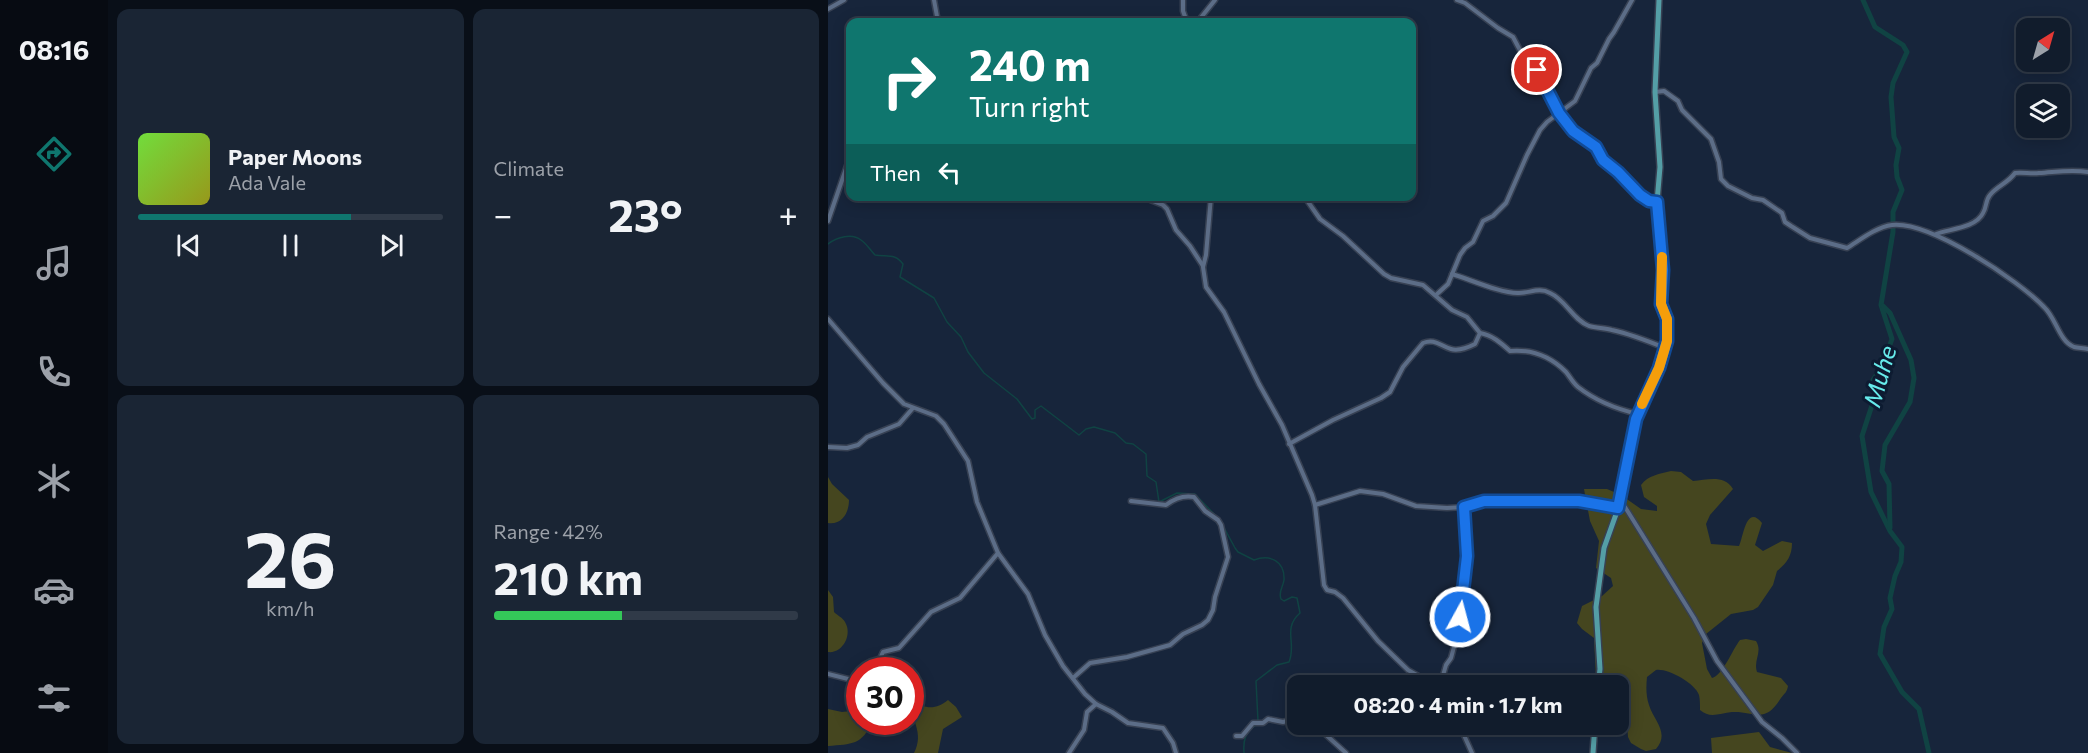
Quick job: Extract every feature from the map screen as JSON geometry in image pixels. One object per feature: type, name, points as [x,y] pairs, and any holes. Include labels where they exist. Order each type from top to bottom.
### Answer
[{"type":"main road","points":[[1599,675],[1596,608],[1598,576],[1604,548],[1619,506],[1638,414],[1659,368],[1668,331],[1667,319],[1661,304],[1663,270],[1657,202],[1660,167],[1655,92],[1659,0]]},
{"type":"main road","points":[[1593,753],[1594,735]]},
{"type":"street","points":[[828,9],[844,0]]},
{"type":"street","points":[[934,0],[937,18]]},
{"type":"street","points":[[1183,0],[1186,18]]},
{"type":"street","points":[[1200,18],[1215,0]]},
{"type":"street","points":[[1457,0],[1465,3],[1513,37],[1529,64],[1537,70],[1559,113],[1573,131],[1596,147],[1603,160],[1640,195],[1649,201],[1657,202]]},
{"type":"street","points":[[1436,295],[1448,284],[1465,248],[1473,242],[1482,221],[1493,216],[1506,203],[1535,139],[1547,122],[1575,100],[1591,68],[1597,63],[1632,0]]},
{"type":"street","points":[[1655,92],[1664,91],[1678,101],[1682,110],[1711,139],[1719,162],[1721,179],[1728,186],[1752,198],[1763,200],[1782,213],[1785,222],[1810,238],[1847,248],[1882,227],[1895,225],[1935,234],[2009,277],[2046,308],[2066,341],[2074,347],[2088,350]]},
{"type":"street","points":[[828,221],[846,169]]},
{"type":"street","points":[[1935,234],[1976,222],[1984,213],[1985,202],[1990,195],[1999,186],[2009,181],[2015,173],[2088,171]]},
{"type":"street","points":[[1153,201],[1167,209],[1176,230],[1203,267]]},
{"type":"street","points":[[1211,201],[1203,267],[1206,287],[1224,312],[1282,425],[1315,506],[1324,585],[1327,590],[1343,598],[1378,641],[1414,675]]},
{"type":"street","points":[[1307,201],[1320,219],[1384,274],[1423,285],[1452,310],[1467,317],[1479,333],[1487,334],[1510,351],[1522,350],[1548,358],[1579,388],[1618,409],[1638,414]]},
{"type":"street","points":[[1452,274],[1509,292],[1521,294],[1529,290],[1549,292],[1588,325],[1610,329],[1665,349]]},
{"type":"street","points":[[828,319],[904,404],[936,416],[944,424],[968,461],[977,502],[998,553],[1028,594],[1045,635],[1063,666],[1096,704],[1128,723],[1163,728],[1173,743],[1176,753]]},
{"type":"street","points":[[1289,444],[1309,431],[1390,392],[1403,367],[1423,343],[1434,341],[1451,349],[1458,349],[1475,344],[1479,333]]},
{"type":"street","points":[[828,447],[847,448],[858,445],[867,437],[898,424],[913,408]]},
{"type":"street","points":[[1315,506],[1360,491],[1383,494],[1416,506],[1464,507],[1484,501],[1579,501],[1625,507],[1694,618],[1717,661],[1762,722],[1797,753]]},
{"type":"street","points":[[1073,678],[1090,663],[1127,657],[1173,644],[1184,634],[1208,620],[1213,610],[1228,557],[1218,520],[1205,511],[1194,497],[1186,495],[1166,505],[1131,501]]},
{"type":"street","points":[[1442,675],[1451,658],[1458,632],[1467,556],[1464,507]]},
{"type":"street","points":[[880,657],[882,652],[899,648],[931,612],[960,598],[998,553]]},
{"type":"street","points":[[828,674],[846,678]]},
{"type":"street","points":[[1069,753],[1083,730],[1087,712],[1096,704]]},
{"type":"street","points":[[1236,736],[1242,736],[1253,723],[1263,723],[1268,719],[1287,721]]},
{"type":"street","points":[[1326,735],[1346,753]]},
{"type":"street","points":[[1464,735],[1472,753]]},
{"type":"shaded area","points":[[1671,471],[1681,472],[1693,481],[1709,479],[1725,481],[1733,489],[1710,515],[1706,524],[1711,544],[1739,546],[1746,524],[1752,517],[1762,523],[1755,545],[1763,551],[1782,541],[1792,543],[1788,559],[1777,571],[1773,585],[1758,607],[1731,614],[1706,634],[1702,643],[1707,669],[1712,678],[1724,667],[1740,640],[1746,639],[1756,641],[1758,645],[1757,672],[1781,678],[1788,686],[1775,706],[1764,714],[1732,712],[1711,715],[1700,710],[1699,695],[1687,681],[1673,674],[1656,670],[1647,677],[1646,691],[1662,738],[1656,749],[1646,751],[1631,743],[1628,737],[1629,675],[1596,675],[1594,638],[1577,623],[1582,606],[1602,596],[1613,586],[1611,578],[1596,568],[1599,541],[1590,521],[1584,489],[1607,489],[1621,495],[1641,509],[1657,511],[1657,506],[1644,497],[1641,485],[1659,474]]},
{"type":"shaded area","points":[[828,477],[849,500],[844,517],[833,523],[828,523]]},
{"type":"shaded area","points":[[828,590],[833,597],[834,612],[844,621],[848,632],[842,647],[833,652],[828,652]]},
{"type":"shaded area","points":[[948,700],[962,717],[943,729],[938,753],[914,753],[918,735],[924,735],[924,706],[934,707]]},
{"type":"shaded area","points":[[828,709],[846,712],[846,735],[864,735],[855,742],[828,746]]},
{"type":"shaded area","points":[[1759,732],[1770,747],[1792,753],[1712,753],[1711,738]]},
{"type":"waterway","name":"Muhe","points":[[1863,0],[1875,27],[1903,45],[1907,52],[1893,83],[1891,97],[1894,137],[1899,148],[1896,165],[1897,177],[1902,190],[1893,212],[1893,232],[1881,305],[1892,339],[1882,358],[1880,370],[1873,380],[1874,399],[1862,436],[1871,492],[1890,531],[1902,547],[1901,562],[1890,598],[1892,609],[1884,627],[1880,654],[1902,692],[1919,709],[1929,753]]},
{"type":"waterway","points":[[828,244],[836,239],[849,236],[863,242],[875,255],[897,258],[903,264],[900,277],[934,298],[947,322],[961,337],[968,352],[984,373],[1017,399],[1032,419],[1035,418],[1035,410],[1041,406],[1079,435],[1086,429],[1094,427],[1115,433],[1126,443],[1133,444],[1146,454],[1147,476],[1156,482],[1159,502],[1177,493],[1195,494],[1216,516]]},
{"type":"waterway","points":[[1883,306],[1890,313],[1911,360],[1914,378],[1910,402],[1885,445],[1882,471],[1889,484],[1890,528]]},
{"type":"waterway","points":[[1221,522],[1238,552],[1254,560],[1266,558],[1279,564],[1284,573],[1281,599],[1284,601],[1292,597],[1297,598],[1300,613],[1292,625],[1292,649],[1289,662],[1277,665],[1256,681],[1258,721]]},
{"type":"waterway","points":[[1244,753],[1246,737],[1256,725]]},
{"type":"slow traffic","points":[[1642,404],[1659,368],[1667,341],[1667,319],[1661,304],[1662,257]]},
{"type":"route","points":[[1460,617],[1467,556],[1464,507],[1484,501],[1579,501],[1618,508],[1636,419],[1659,368],[1667,341],[1667,319],[1661,304],[1663,270],[1657,202],[1649,201],[1640,195],[1603,160],[1596,147],[1573,131],[1559,113],[1537,70]]}]
